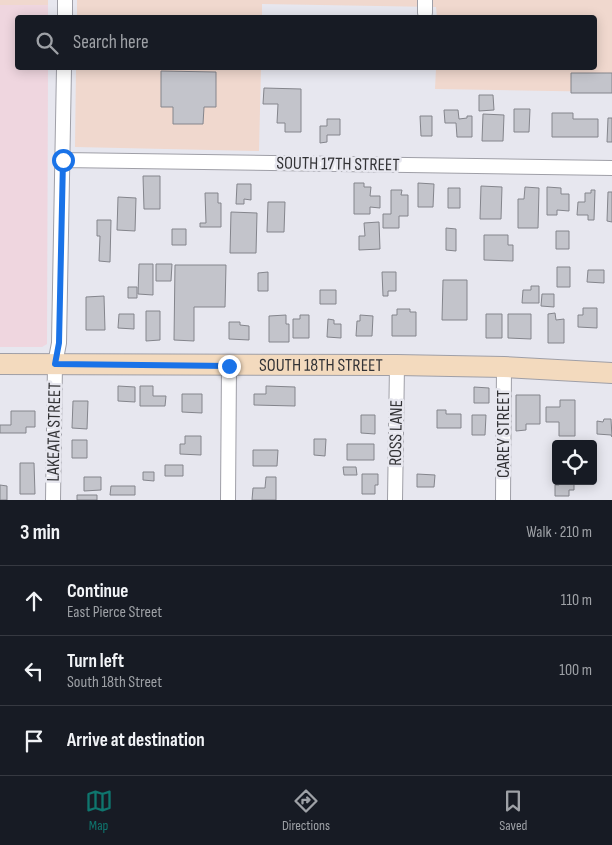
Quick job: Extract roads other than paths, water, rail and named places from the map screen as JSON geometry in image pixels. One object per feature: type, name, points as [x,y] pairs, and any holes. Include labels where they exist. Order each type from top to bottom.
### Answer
[{"type":"street","points":[[65,0],[65,15]]},
{"type":"street","name":"LAKEATA STREET","points":[[53,500],[55,364],[59,343],[64,70]]},
{"type":"street","name":"SOUTH 17TH STREET","points":[[63,160],[612,168]]},
{"type":"street","name":"SOUTH 18TH STREET","points":[[0,364],[396,365],[504,367],[612,373]]},
{"type":"street","name":"ROSS LANE","points":[[395,500],[396,365]]},
{"type":"street","points":[[228,500],[229,366]]},
{"type":"street","name":"CAREY STREET","points":[[503,500],[504,367]]}]
